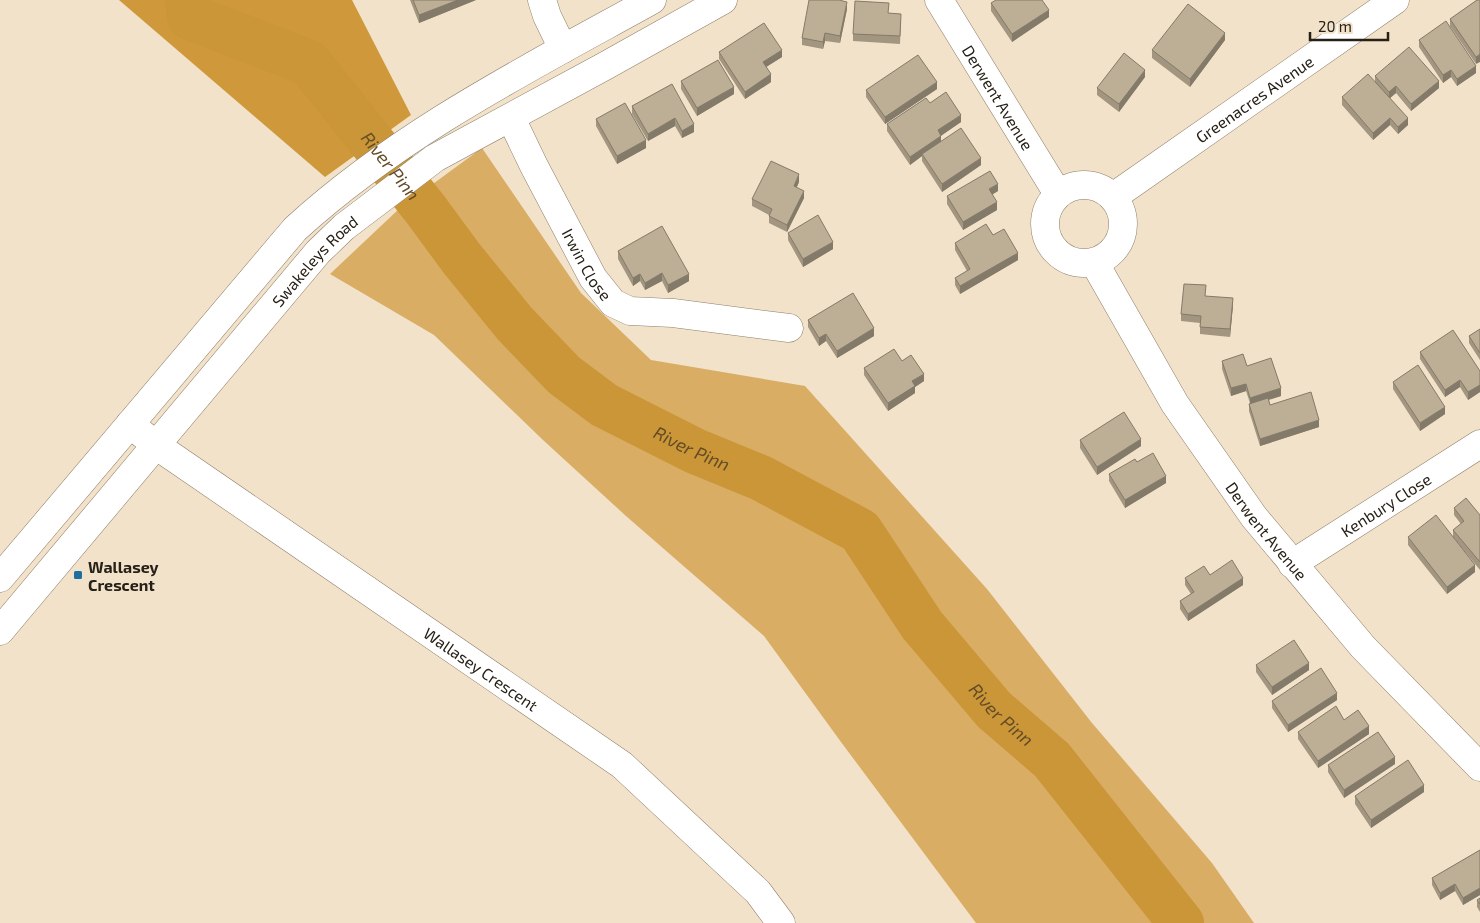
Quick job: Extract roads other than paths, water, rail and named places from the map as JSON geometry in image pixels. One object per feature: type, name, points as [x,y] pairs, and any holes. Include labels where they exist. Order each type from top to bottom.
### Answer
[{"type":"street","points":[[542,0],[546,16],[563,49]]},
{"type":"street","name":"Swakeleys Road","points":[[0,578],[296,229],[327,200],[421,131],[652,0]]},
{"type":"street","name":"Swakeleys Road","points":[[0,631],[318,252],[344,227],[435,158],[723,0]]},
{"type":"street","name":"Derwent Avenue","points":[[939,0],[1058,194]]},
{"type":"street","name":"Greenacres Avenue","points":[[1113,197],[1395,0]]},
{"type":"street","points":[[588,35],[605,66]]},
{"type":"street","name":"Irwin Close","points":[[511,118],[593,278],[613,303],[630,311],[673,313],[789,328]]},
{"type":"street","points":[[1083,184],[1097,186],[1113,197],[1120,207],[1123,220],[1122,234],[1116,246],[1107,256],[1094,262],[1081,263],[1067,260],[1056,252],[1048,241],[1044,228],[1045,214],[1051,202],[1058,194],[1070,187],[1083,184]]},
{"type":"street","name":"Derwent Avenue","points":[[1094,262],[1175,404],[1254,517],[1363,647],[1480,768]]},
{"type":"street","name":"Wallasey Crescent","points":[[130,424],[157,446],[622,766],[758,892],[781,923]]},
{"type":"street","name":"Kenbury Close","points":[[1292,564],[1480,444]]},
{"type":"waterway","name":"River Pinn","points":[[188,0],[190,17],[309,63],[515,324],[564,375],[604,405],[695,451],[761,478],[860,531],[922,625],[994,710],[1052,760],[1181,923]]},
{"type":"place","name":"Wallasey Crescent","points":[[78,575]]}]
